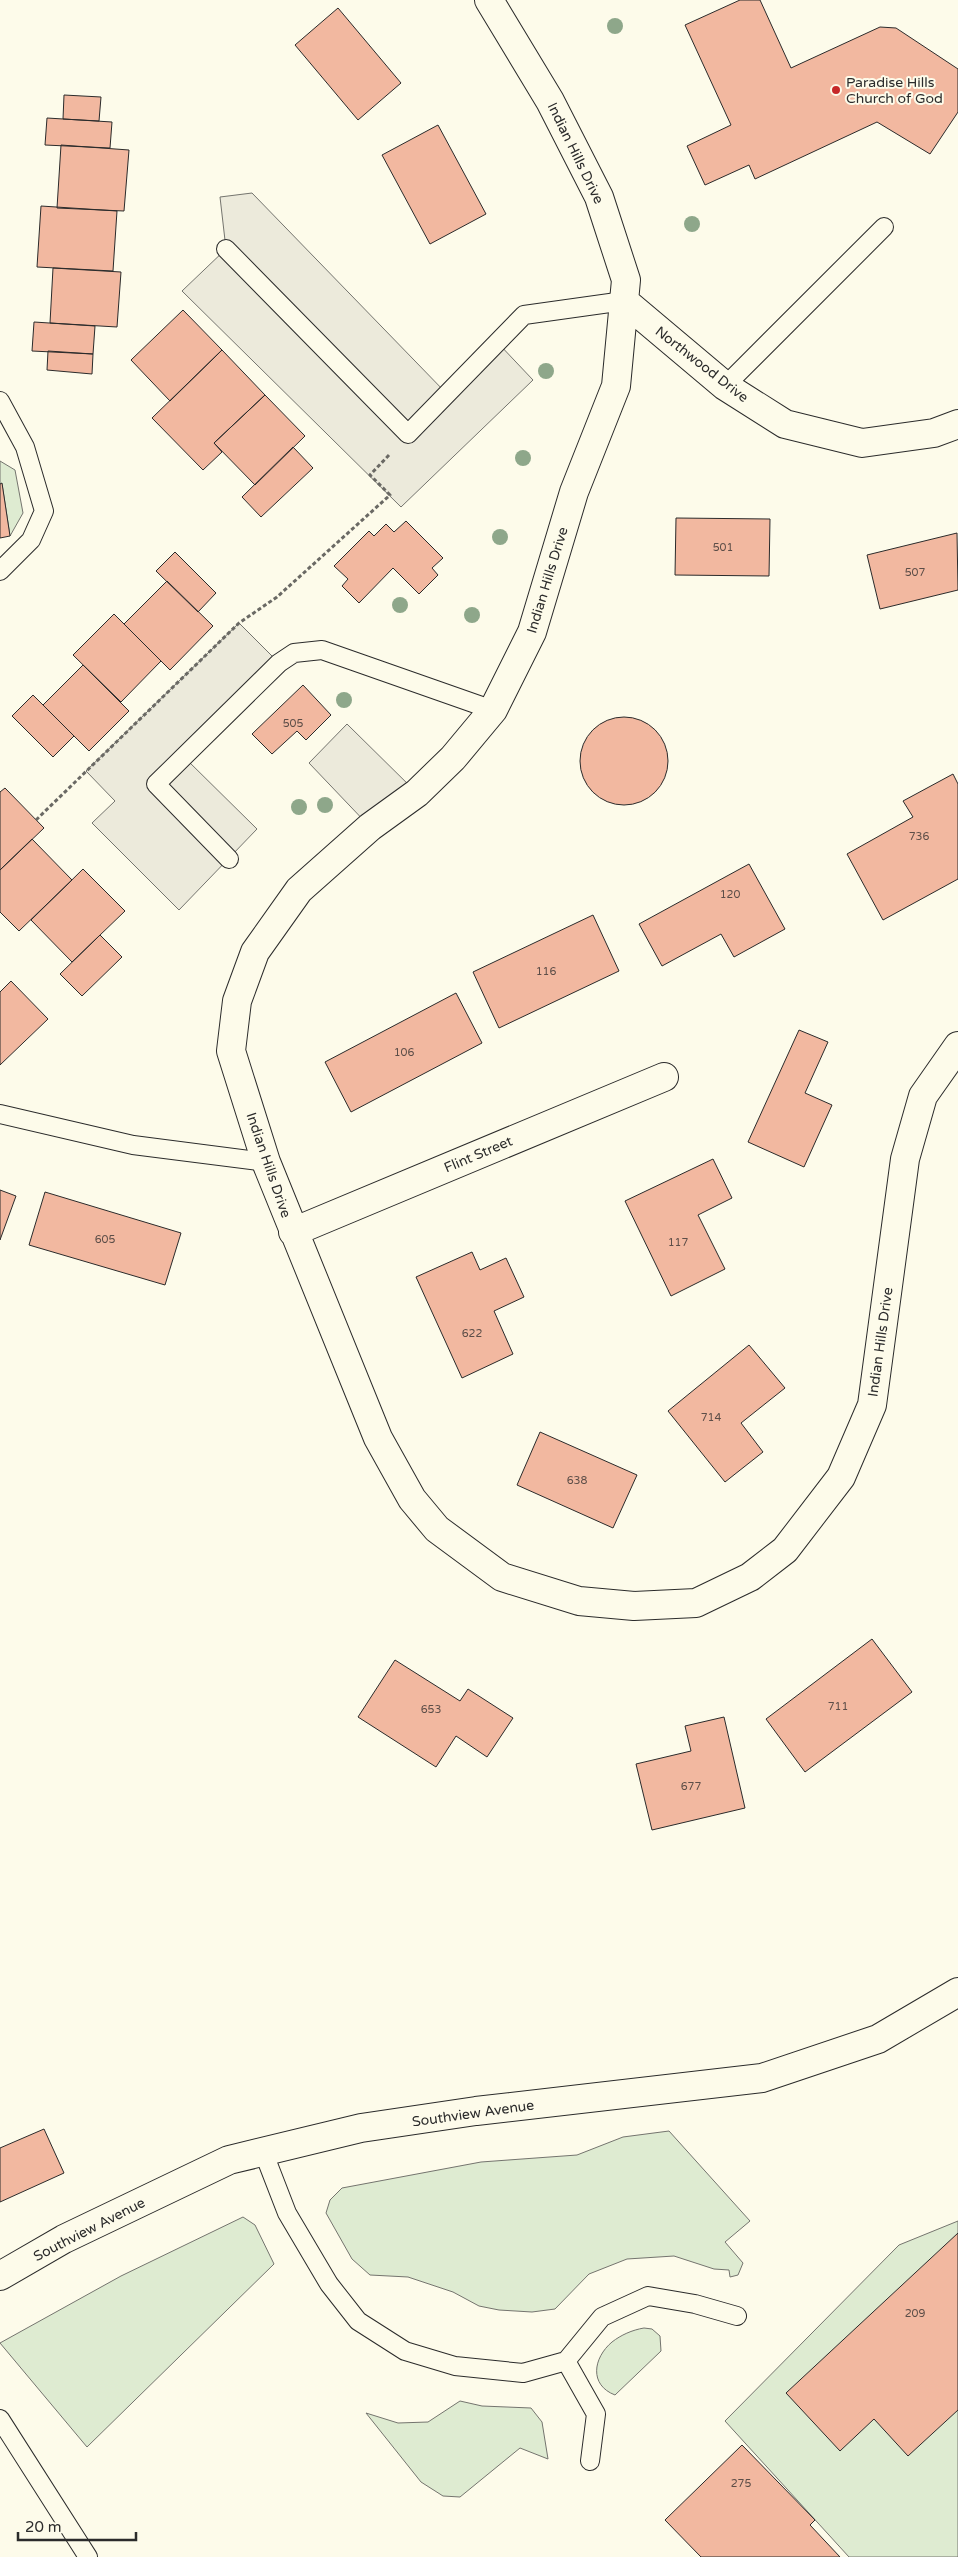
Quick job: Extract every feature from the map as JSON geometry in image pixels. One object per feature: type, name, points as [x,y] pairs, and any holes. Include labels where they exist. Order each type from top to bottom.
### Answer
[{"type":"street","name":"Indian Hills Drive","points":[[489,0],[550,100],[600,197],[626,280],[616,386],[574,492],[532,632],[493,710],[453,758],[417,793],[370,828],[300,890],[254,952],[237,1001],[231,1050],[266,1162],[378,1438],[412,1499],[437,1529],[502,1577],[579,1601],[634,1606],[696,1603],[750,1577],[785,1550],[841,1477],[872,1405],[905,1159],[923,1096],[958,1046]]},
{"type":"street","name":"Northwood Drive","points":[[624,301],[725,386],[785,424],[862,443],[934,433],[958,424]]},
{"type":"street","name":"Flint Street","points":[[293,1232],[664,1077]]},
{"type":"street","name":"Southview Avenue","points":[[0,2276],[64,2239],[220,2164],[263,2151],[361,2128],[466,2113],[762,2078],[878,2039],[958,1992]]},
{"type":"lane","points":[[725,386],[884,227]]},
{"type":"lane","points":[[226,249],[408,434],[524,315],[624,301]]},
{"type":"lane","points":[[0,571],[31,540],[44,511],[25,447],[1,406]]},
{"type":"lane","points":[[229,859],[156,784],[279,663],[294,653],[322,650],[493,710]]},
{"type":"lane","points":[[0,1114],[133,1145],[266,1162]]},
{"type":"lane","points":[[263,2151],[287,2213],[329,2284],[358,2321],[405,2351],[455,2366],[523,2373],[566,2362],[602,2317],[648,2296],[695,2304],[737,2316]]},
{"type":"lane","points":[[566,2362],[596,2414],[590,2461]]},
{"type":"lane","points":[[0,2419],[88,2557]]},
{"type":"path","points":[[36,820],[239,623],[276,596],[390,495],[370,475],[408,434]]},
{"type":"green space","points":[[0,461],[15,470],[23,513],[10,536],[2,484],[0,484]]},
{"type":"green space","points":[[669,2131],[750,2221],[725,2242],[743,2263],[738,2275],[730,2277],[729,2270],[714,2269],[674,2256],[627,2259],[589,2274],[555,2309],[532,2312],[499,2310],[479,2306],[453,2292],[408,2277],[370,2275],[352,2259],[326,2213],[330,2200],[342,2188],[481,2162],[577,2155],[623,2137]]},
{"type":"green space","points":[[243,2217],[255,2225],[274,2264],[87,2447],[0,2343],[121,2276]]},
{"type":"green space","points":[[958,2221],[958,2557],[849,2557],[725,2421],[899,2245]]},
{"type":"green space","points":[[644,2328],[652,2329],[660,2336],[661,2351],[615,2395],[607,2391],[601,2385],[598,2378],[598,2363],[601,2356],[606,2348],[619,2337],[631,2331]]},
{"type":"green space","points":[[460,2401],[482,2406],[531,2408],[542,2422],[548,2459],[520,2448],[460,2497],[443,2496],[421,2482],[366,2413],[398,2423],[428,2422]]},
{"type":"shaded area","points":[[252,193],[447,394],[497,342],[533,380],[401,507],[182,291],[226,249],[220,197]]},
{"type":"shaded area","points":[[239,623],[279,663],[183,756],[257,829],[179,910],[92,823],[115,801],[86,771]]},
{"type":"shaded area","points":[[347,724],[417,793],[370,827],[309,763]]},
{"type":"building","name":"Paradise Hills Church of God","points":[[740,0],[760,0],[791,68],[880,27],[896,28],[958,69],[958,112],[930,154],[877,122],[755,179],[749,165],[705,185],[687,146],[731,125],[685,25]]},
{"type":"building","points":[[338,8],[401,83],[358,120],[295,45]]},
{"type":"building","points":[[64,95],[101,97],[99,121],[63,119]]},
{"type":"building","points":[[47,118],[112,122],[110,148],[45,145]]},
{"type":"building","points":[[438,125],[486,214],[430,244],[382,155]]},
{"type":"building","points":[[61,145],[129,150],[124,211],[57,208]]},
{"type":"building","points":[[41,206],[117,211],[113,271],[37,267]]},
{"type":"building","points":[[53,268],[121,272],[117,327],[50,323]]},
{"type":"building","points":[[183,310],[222,350],[170,401],[131,360]]},
{"type":"building","points":[[34,322],[95,326],[93,354],[32,351]]},
{"type":"building","points":[[222,350],[265,395],[214,443],[222,452],[203,470],[152,418]]},
{"type":"building","points":[[48,351],[93,354],[92,374],[47,370]]},
{"type":"building","points":[[265,395],[305,436],[255,485],[214,443]]},
{"type":"building","points":[[293,447],[313,468],[261,517],[242,497]]},
{"type":"building","points":[[2,483],[10,536],[0,538],[0,484]]},
{"type":"building","points":[[676,518],[770,519],[769,576],[675,575]]},
{"type":"building","points":[[406,521],[443,558],[432,568],[438,575],[419,594],[393,568],[359,603],[342,586],[348,579],[334,566],[369,531],[374,536],[386,524],[394,532]]},
{"type":"building","points":[[957,533],[958,590],[880,609],[867,555]]},
{"type":"building","points":[[175,552],[216,593],[198,612],[156,571]]},
{"type":"building","points":[[167,581],[213,626],[170,670],[124,624]]},
{"type":"building","points":[[114,614],[161,661],[121,702],[73,655]]},
{"type":"building","points":[[83,665],[129,711],[89,751],[43,705]]},
{"type":"building","points":[[303,685],[331,715],[306,740],[297,731],[272,754],[252,734]]},
{"type":"building","points":[[33,695],[74,736],[53,757],[12,716]]},
{"type":"building","points":[[615,717],[633,717],[649,724],[661,736],[668,752],[668,770],[661,786],[649,798],[633,805],[615,805],[599,798],[587,786],[580,770],[580,752],[587,736],[599,724]]},
{"type":"building","points":[[953,774],[958,784],[958,879],[883,920],[847,854],[913,817],[903,801]]},
{"type":"building","points":[[5,788],[44,828],[0,870],[0,792]]},
{"type":"building","points":[[32,839],[72,880],[19,931],[0,912],[0,870]]},
{"type":"building","points":[[749,864],[785,929],[734,957],[721,934],[662,966],[639,924]]},
{"type":"building","points":[[83,869],[125,911],[72,962],[31,920]]},
{"type":"building","points":[[593,915],[619,971],[499,1028],[473,972]]},
{"type":"building","points":[[100,935],[122,957],[82,996],[60,974]]},
{"type":"building","points":[[11,981],[48,1019],[0,1065],[0,992]]},
{"type":"building","points":[[456,993],[482,1043],[351,1112],[325,1062]]},
{"type":"building","points":[[799,1030],[828,1042],[805,1093],[832,1105],[804,1167],[748,1142]]},
{"type":"building","points":[[713,1159],[732,1198],[698,1215],[725,1269],[671,1296],[625,1201]]},
{"type":"building","points":[[0,1190],[16,1196],[0,1240]]},
{"type":"building","points":[[45,1192],[181,1233],[165,1285],[29,1245]]},
{"type":"building","points":[[472,1252],[480,1270],[506,1258],[524,1297],[494,1311],[513,1354],[462,1378],[416,1277]]},
{"type":"building","points":[[749,1345],[785,1388],[741,1423],[763,1452],[725,1482],[668,1411]]},
{"type":"building","points":[[540,1432],[637,1475],[613,1528],[517,1485]]},
{"type":"building","points":[[872,1639],[912,1692],[805,1772],[766,1719]]},
{"type":"building","points":[[395,1660],[460,1701],[468,1689],[513,1718],[487,1757],[456,1736],[436,1767],[358,1717]]},
{"type":"building","points":[[724,1717],[745,1808],[652,1830],[636,1764],[691,1751],[685,1726]]},
{"type":"building","points":[[44,2129],[64,2173],[0,2202],[0,2148]]},
{"type":"building","points":[[958,2233],[958,2410],[908,2456],[874,2419],[840,2451],[786,2393]]},
{"type":"building","points":[[742,2445],[815,2520],[810,2525],[840,2557],[701,2557],[665,2520]]},
{"type":"place","name":"Paradise Hills Church of God","points":[[836,90]]}]
